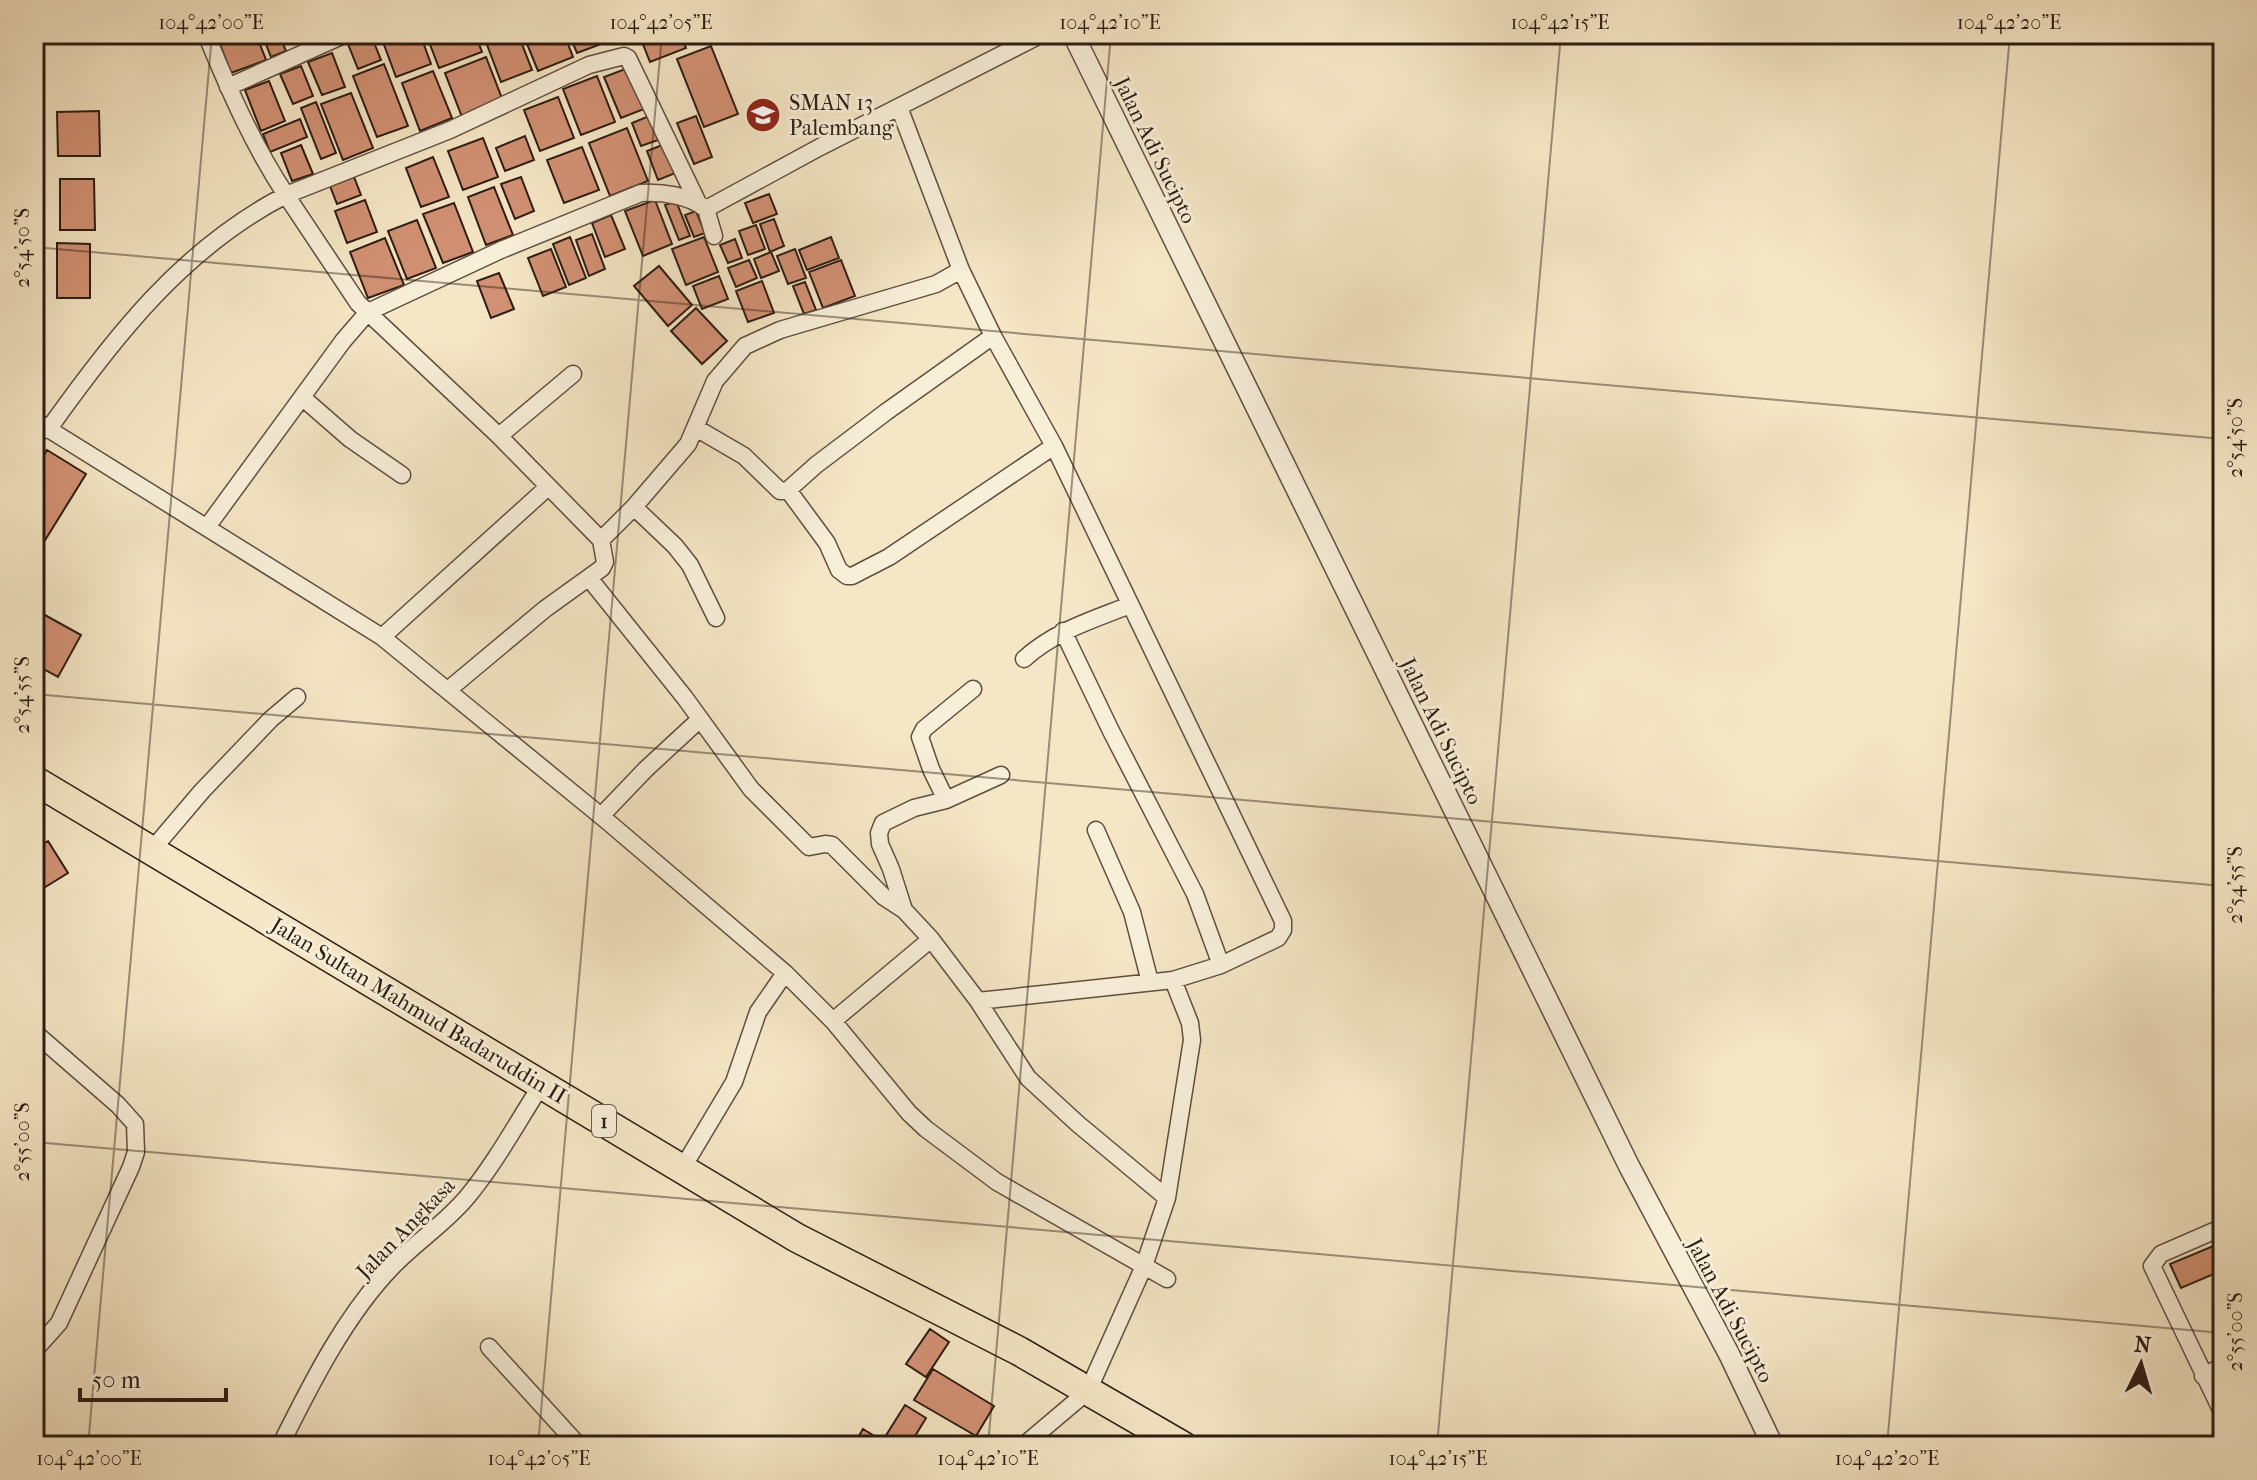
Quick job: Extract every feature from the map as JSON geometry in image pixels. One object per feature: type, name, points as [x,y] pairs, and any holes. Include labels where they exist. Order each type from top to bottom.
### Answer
[{"type":"highway","name":"Jalan Sultan Mahmud Badaruddin II","points":[[34,780],[797,1238],[1019,1351],[1183,1446]]},
{"type":"street","points":[[206,34],[263,160],[358,303],[499,436],[601,540],[605,562],[589,578],[545,609],[448,690]]},
{"type":"street","points":[[228,87],[346,34]]},
{"type":"street","points":[[207,527],[343,341],[368,312],[501,250],[641,193],[656,192],[702,205],[1042,34]]},
{"type":"street","name":"Jalan Adi Sucipto","points":[[1073,34],[1629,1166],[1729,1354],[1773,1446]]},
{"type":"street","points":[[714,236],[702,205],[628,58],[624,56],[589,65],[450,130],[286,195],[250,213],[200,251],[147,301],[41,425],[382,637],[601,816],[785,973],[833,1021],[909,1113],[926,1129],[997,1182],[1167,1279]]},
{"type":"street","points":[[899,107],[961,270],[993,336],[1054,446],[1283,921],[1283,930],[1278,938],[1221,965],[1173,980],[978,1001]]},
{"type":"street","points":[[601,540],[688,444],[715,381],[745,346],[780,330],[936,284],[961,270]]},
{"type":"street","points":[[696,428],[744,456],[780,491],[788,490],[886,412],[993,336]]},
{"type":"street","points":[[499,436],[573,374]]},
{"type":"street","points":[[303,398],[350,439],[402,475]]},
{"type":"street","points":[[788,490],[827,543],[839,570],[852,576],[889,557],[1054,446]]},
{"type":"street","points":[[382,637],[548,487]]},
{"type":"street","points":[[634,507],[675,546],[690,565],[716,618]]},
{"type":"street","points":[[589,578],[685,698],[751,789],[803,843],[809,847],[832,845],[884,897],[904,910],[931,939],[978,1001],[1028,1078],[1167,1198]]},
{"type":"street","points":[[1024,659],[1063,631],[1130,605]]},
{"type":"street","points":[[1063,631],[1195,894],[1221,965]]},
{"type":"street","points":[[946,800],[926,758],[920,737],[924,729],[973,689]]},
{"type":"street","points":[[151,851],[202,791],[271,719],[297,697]]},
{"type":"street","points":[[601,816],[699,720]]},
{"type":"street","points":[[904,910],[880,844],[881,826],[914,808],[946,800],[1001,775]]},
{"type":"street","points":[[1096,830],[1132,912],[1150,982]]},
{"type":"street","points":[[833,1021],[931,939]]},
{"type":"street","points":[[682,1169],[734,1082],[758,1012],[785,973]]},
{"type":"street","points":[[1023,1446],[1088,1391],[1144,1266],[1167,1198],[1192,1040],[1190,1023],[1173,980]]},
{"type":"street","points":[[34,1032],[118,1105],[135,1124],[137,1137],[131,1167],[59,1323],[34,1351]]},
{"type":"street","name":"Jalan Angkasa","points":[[280,1446],[309,1388],[362,1304],[391,1268],[445,1222],[470,1195],[542,1084]]},
{"type":"street","points":[[2223,1227],[2161,1254],[2152,1266],[2223,1414]]},
{"type":"street","points":[[489,1347],[579,1446]]},
{"type":"street","points":[[2203,1376],[2223,1366]]},
{"type":"building","points":[[216,34],[256,34],[266,60],[231,73]]},
{"type":"building","points":[[262,34],[279,34],[286,51],[271,57]]},
{"type":"building","points":[[380,34],[420,34],[431,64],[396,77]]},
{"type":"building","points":[[426,34],[475,34],[482,52],[439,68]]},
{"type":"building","points":[[483,34],[518,34],[532,70],[501,82]]},
{"type":"building","points":[[523,34],[564,34],[573,57],[538,71]]},
{"type":"building","points":[[569,34],[609,34],[612,40],[577,53]]},
{"type":"building","points":[[639,34],[680,34],[686,48],[650,62]]},
{"type":"building","points":[[371,35],[381,60],[358,69],[348,44]]},
{"type":"building","points":[[711,46],[738,114],[704,127],[677,59]]},
{"type":"building","points":[[332,53],[345,87],[322,95],[308,62]]},
{"type":"building","points":[[486,57],[503,101],[462,117],[445,73]]},
{"type":"building","points":[[384,64],[408,126],[377,137],[353,76]]},
{"type":"building","points":[[301,66],[313,96],[293,104],[280,74]]},
{"type":"building","points":[[628,68],[644,109],[621,118],[604,77]]},
{"type":"building","points":[[433,71],[452,118],[420,131],[402,83]]},
{"type":"building","points":[[597,76],[615,122],[581,135],[563,89]]},
{"type":"building","points":[[269,81],[285,121],[261,131],[245,90]]},
{"type":"building","points":[[351,93],[373,148],[343,160],[321,104]]},
{"type":"building","points":[[558,97],[574,138],[540,151],[524,110]]},
{"type":"building","points":[[316,102],[336,153],[321,159],[301,108]]},
{"type":"building","points":[[99,111],[100,156],[58,156],[57,112]]},
{"type":"building","points":[[654,114],[664,138],[641,146],[632,123]]},
{"type":"building","points":[[696,116],[712,157],[694,164],[677,123]]},
{"type":"building","points":[[300,119],[307,137],[270,152],[263,134]]},
{"type":"building","points":[[627,128],[648,181],[610,196],[589,143]]},
{"type":"building","points":[[525,136],[534,160],[505,171],[496,148]]},
{"type":"building","points":[[483,138],[498,177],[463,190],[448,151]]},
{"type":"building","points":[[667,143],[678,172],[658,180],[647,151]]},
{"type":"building","points":[[301,145],[313,174],[292,181],[281,153]]},
{"type":"building","points":[[582,147],[599,190],[564,203],[547,160]]},
{"type":"building","points":[[433,157],[449,197],[421,207],[406,168]]},
{"type":"building","points":[[354,177],[361,195],[337,204],[330,186]]},
{"type":"building","points":[[521,177],[534,211],[515,219],[501,184]]},
{"type":"building","points":[[60,179],[94,179],[95,230],[60,230]]},
{"type":"building","points":[[494,187],[513,235],[486,245],[468,197]]},
{"type":"building","points":[[769,194],[777,214],[753,223],[745,203]]},
{"type":"building","points":[[365,200],[377,232],[347,243],[335,211]]},
{"type":"building","points":[[655,200],[672,244],[643,256],[625,211]]},
{"type":"building","points":[[676,201],[690,236],[679,240],[665,205]]},
{"type":"building","points":[[454,203],[473,252],[443,263],[423,214]]},
{"type":"building","points":[[696,211],[705,233],[694,237],[685,215]]},
{"type":"building","points":[[611,215],[625,249],[605,257],[592,223]]},
{"type":"building","points":[[774,219],[784,246],[770,252],[760,224]]},
{"type":"building","points":[[417,220],[436,268],[407,279],[388,231]]},
{"type":"building","points":[[756,225],[765,249],[748,255],[739,231]]},
{"type":"building","points":[[592,234],[605,269],[589,276],[576,240]]},
{"type":"building","points":[[570,237],[586,278],[569,285],[553,244]]},
{"type":"building","points":[[704,237],[718,272],[686,285],[672,249]]},
{"type":"building","points":[[831,237],[839,258],[807,270],[799,250]]},
{"type":"building","points":[[385,238],[404,285],[368,298],[350,252]]},
{"type":"building","points":[[735,239],[742,258],[728,263],[720,245]]},
{"type":"building","points":[[57,243],[90,244],[90,298],[57,298]]},
{"type":"building","points":[[551,249],[566,287],[543,296],[528,258]]},
{"type":"building","points":[[795,249],[806,278],[788,284],[777,256]]},
{"type":"building","points":[[771,252],[779,271],[761,278],[754,259]]},
{"type":"building","points":[[749,260],[757,278],[736,287],[728,268]]},
{"type":"building","points":[[841,260],[855,296],[823,308],[809,272]]},
{"type":"building","points":[[659,266],[692,305],[668,326],[634,286]]},
{"type":"building","points":[[499,273],[514,309],[491,318],[477,281]]},
{"type":"building","points":[[719,276],[728,299],[702,309],[693,286]]},
{"type":"building","points":[[762,281],[774,313],[748,322],[736,291]]},
{"type":"building","points":[[805,282],[816,310],[804,314],[793,286]]},
{"type":"building","points":[[696,308],[727,341],[702,364],[671,331]]},
{"type":"building","points":[[47,450],[86,474],[39,550],[34,547],[34,472]]},
{"type":"building","points":[[34,609],[81,635],[58,677],[34,664]]},
{"type":"building","points":[[48,841],[68,873],[34,894],[34,849]]},
{"type":"building","points":[[2223,1242],[2223,1270],[2181,1288],[2170,1264]]},
{"type":"building","points":[[930,1329],[949,1342],[926,1377],[906,1364]]},
{"type":"building","points":[[933,1369],[994,1406],[976,1436],[914,1400]]},
{"type":"building","points":[[905,1405],[926,1418],[909,1446],[899,1446],[885,1437]]},
{"type":"building","points":[[863,1429],[889,1445],[864,1446],[856,1441]]},
{"type":"place","name":"SMAN 13 Palembang","points":[[763,115]]}]
